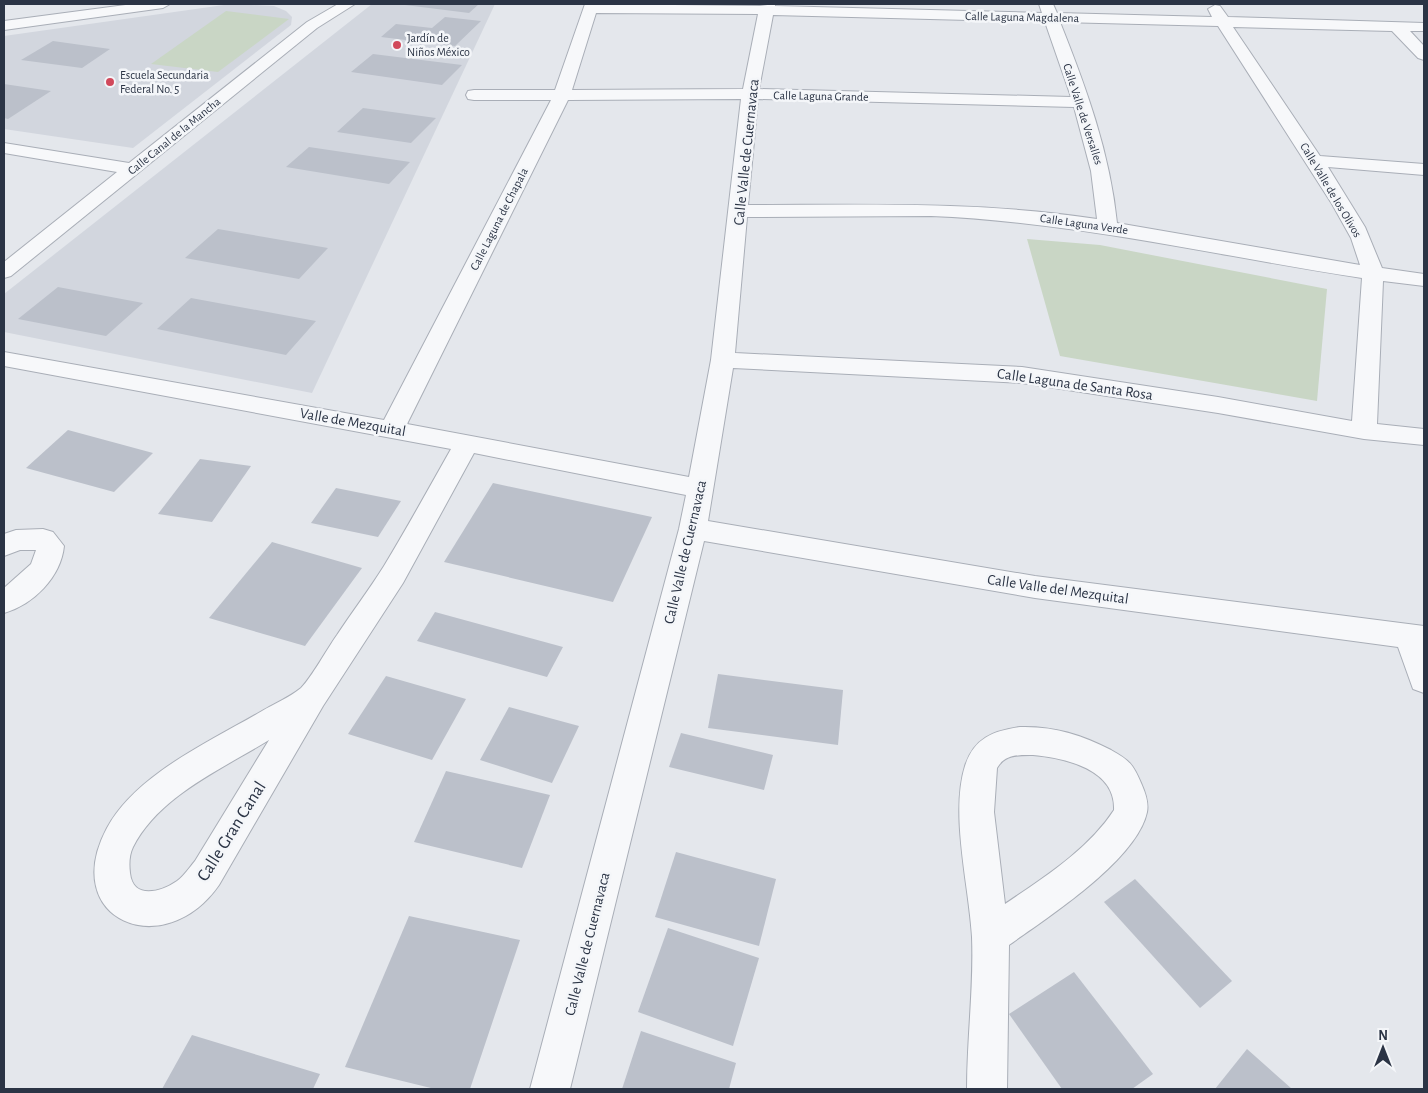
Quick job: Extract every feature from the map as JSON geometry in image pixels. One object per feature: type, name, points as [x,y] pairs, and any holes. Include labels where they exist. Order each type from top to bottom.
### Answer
[{"type":"street","points":[[4,26],[163,4]]},
{"type":"street","name":"Calle Canal de la Mancha","points":[[4,272],[312,26],[348,4]]},
{"type":"street","name":"Calle Valle de los Olivos","points":[[1212,4],[1354,223],[1369,256],[1373,274],[1364,431]]},
{"type":"street","points":[[311,6],[313,10],[312,26]]},
{"type":"street","name":"Calle Laguna Magdalena","points":[[591,6],[1048,11],[1222,22],[1424,27]]},
{"type":"street","name":"Calle Laguna de Chapala","points":[[392,429],[562,94],[591,6]]},
{"type":"street","name":"Calle Valle de Cuernavaca","points":[[550,1089],[693,529],[723,360],[740,211],[750,94],[767,7]]},
{"type":"street","name":"Calle Valle de Versalles","points":[[1048,11],[1080,102],[1106,193],[1108,227]]},
{"type":"street","points":[[1397,27],[1424,56]]},
{"type":"street","name":"Calle Laguna Grande","points":[[474,95],[750,94],[1080,102]]},
{"type":"street","points":[[4,148],[132,169]]},
{"type":"street","points":[[1315,161],[1424,169]]},
{"type":"street","name":"Calle Laguna Verde","points":[[740,211],[975,212],[1108,227],[1373,274],[1424,280]]},
{"type":"street","name":"Valle de Mezquital","points":[[4,359],[467,443],[700,489]]},
{"type":"street","name":"Calle Laguna de Santa Rosa","points":[[723,360],[1022,375],[1198,402],[1364,431],[1424,437]]},
{"type":"street","name":"Calle Gran Canal","points":[[312,697],[173,781],[147,802],[120,836],[111,867],[115,891],[126,905],[141,911],[157,909],[174,903],[190,893],[208,873],[312,697],[393,575],[467,443]]},
{"type":"street","name":"Calle Valle del Mezquital","points":[[693,529],[1036,587],[1417,637]]},
{"type":"street","points":[[4,546],[16,540],[43,539],[50,546],[50,554],[46,565],[31,582],[4,602]]},
{"type":"street","points":[[1417,637],[1424,680]]},
{"type":"street","points":[[987,1089],[990,936],[981,869],[977,792],[982,765],[989,752],[1011,741],[1041,741],[1081,750],[1116,770],[1130,796],[1130,815],[1112,840],[1069,878],[990,936]]},
{"type":"shaded area","name":"Escuela Secundaria Federal No. 5","points":[[231,4],[274,6],[286,11],[292,17],[291,25],[133,148],[4,129],[4,36]]},
{"type":"shaded area","points":[[372,4],[495,4],[312,393],[4,332],[4,294]]},
{"type":"green space","points":[[226,11],[289,19],[218,72],[151,64]]},
{"type":"green space","points":[[1027,239],[1100,245],[1327,289],[1317,401],[1060,356]]},
{"type":"building","name":"Jardín de Niños México","points":[[479,4],[469,13],[405,5]]},
{"type":"building","name":"Jardín de Niños México","points":[[445,17],[481,21],[455,46],[381,37],[396,24],[432,28]]},
{"type":"building","points":[[53,41],[110,49],[82,68],[21,60]]},
{"type":"building","name":"Jardín de Niños México","points":[[373,54],[462,65],[442,85],[351,72]]},
{"type":"building","points":[[4,84],[51,91],[8,119],[4,118]]},
{"type":"building","points":[[363,108],[436,118],[411,143],[337,132]]},
{"type":"building","points":[[309,147],[410,162],[389,184],[286,167]]},
{"type":"building","points":[[218,229],[328,248],[299,279],[185,258]]},
{"type":"building","points":[[58,287],[143,303],[106,336],[18,319]]},
{"type":"building","points":[[191,298],[316,321],[286,355],[157,329]]},
{"type":"building","points":[[68,430],[153,453],[114,492],[26,468]]},
{"type":"building","points":[[200,459],[251,466],[212,522],[158,514]]},
{"type":"building","points":[[493,483],[652,517],[613,602],[444,562]]},
{"type":"building","points":[[336,488],[401,501],[378,537],[311,523]]},
{"type":"building","points":[[272,542],[362,568],[305,646],[209,618]]},
{"type":"building","points":[[435,612],[563,647],[547,677],[417,641]]},
{"type":"building","points":[[718,674],[843,690],[838,745],[708,728]]},
{"type":"building","points":[[386,676],[466,699],[432,760],[348,734]]},
{"type":"building","points":[[509,707],[579,726],[552,783],[480,760]]},
{"type":"building","points":[[681,733],[773,755],[764,790],[669,767]]},
{"type":"building","points":[[446,771],[550,795],[522,868],[414,842]]},
{"type":"building","points":[[676,852],[776,879],[759,946],[655,917]]},
{"type":"building","points":[[1135,879],[1232,981],[1200,1008],[1104,902]]},
{"type":"building","points":[[409,916],[520,940],[470,1089],[435,1089],[345,1067]]},
{"type":"building","points":[[668,928],[759,958],[733,1046],[638,1012]]},
{"type":"building","points":[[1074,972],[1153,1074],[1132,1089],[1062,1089],[1009,1014]]},
{"type":"building","points":[[641,1031],[736,1063],[729,1089],[622,1089]]},
{"type":"building","points":[[192,1035],[320,1074],[313,1089],[162,1089]]},
{"type":"building","points":[[1247,1049],[1292,1089],[1215,1089]]},
{"type":"place","name":"Jardín de Niños México","points":[[397,45]]},
{"type":"place","name":"Escuela Secundaria Federal No. 5","points":[[110,82]]}]
